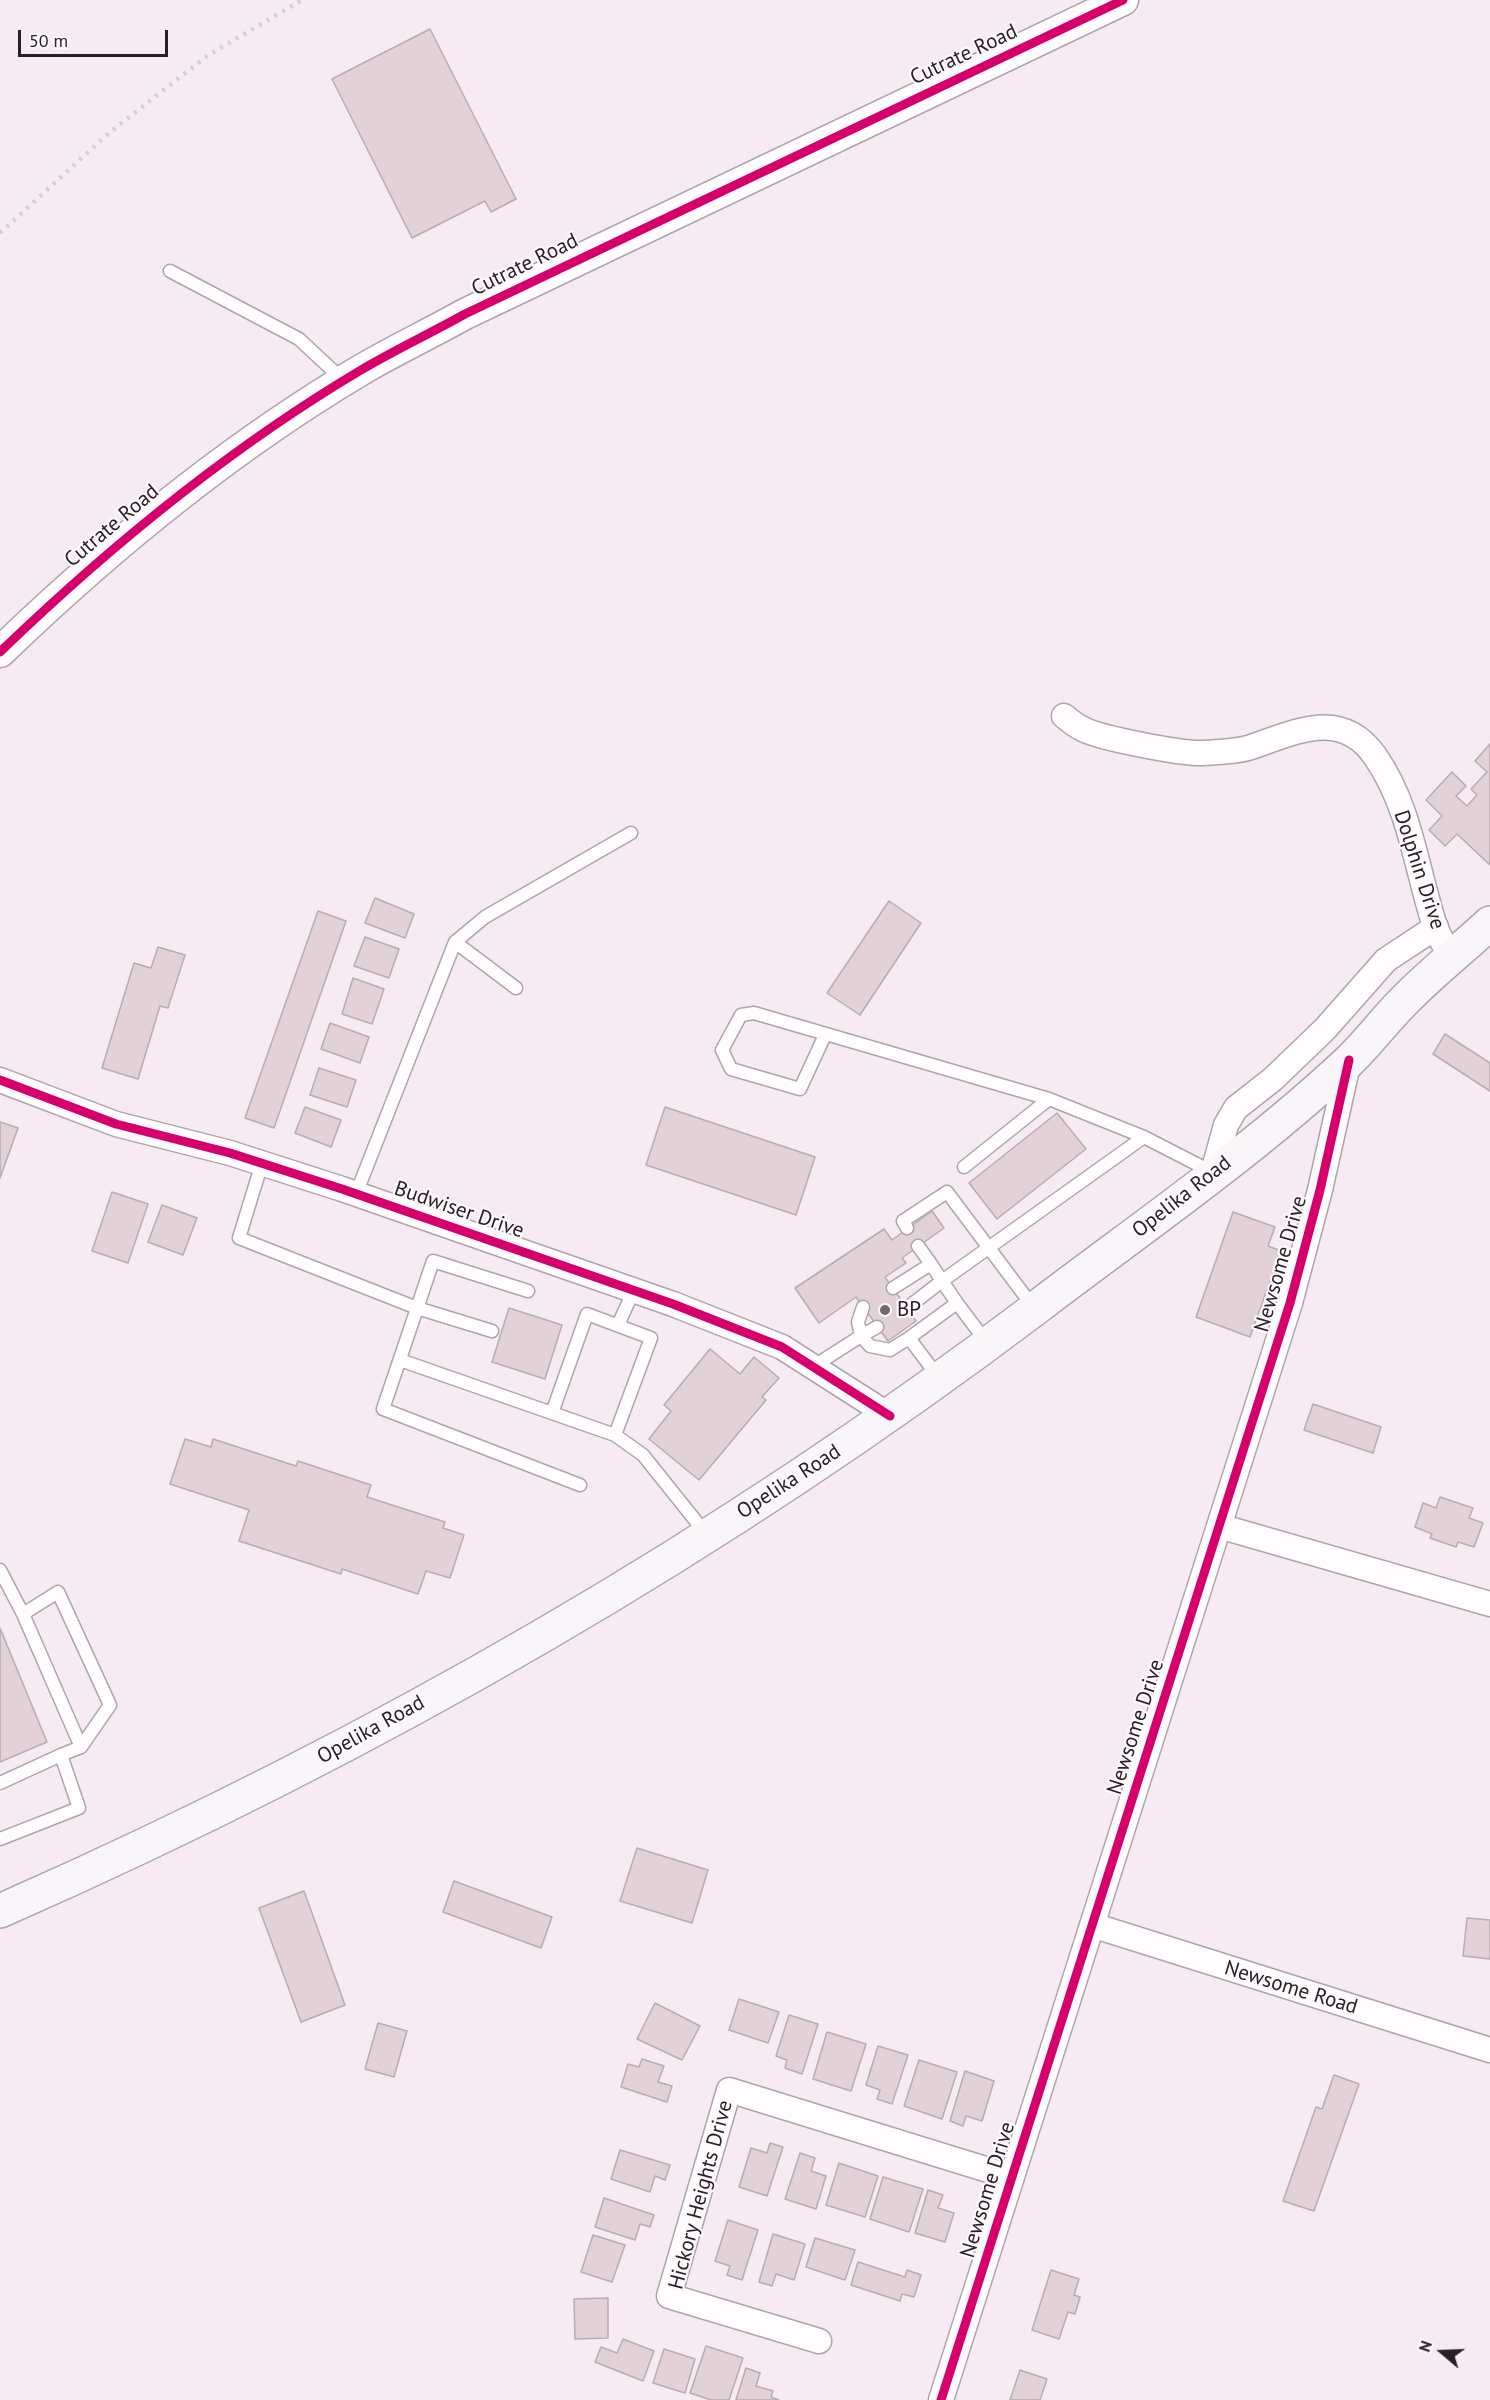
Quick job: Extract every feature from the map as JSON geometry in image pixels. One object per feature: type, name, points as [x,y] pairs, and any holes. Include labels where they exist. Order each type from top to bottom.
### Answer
[{"type":"main road","name":"Opelika Road","points":[[0,1911],[189,1825],[325,1755],[603,1600],[890,1416],[988,1345],[1213,1172],[1350,1060],[1406,999],[1490,923]]},
{"type":"street","name":"Cutrate Road","points":[[0,652],[76,579],[167,503],[263,433],[344,381],[465,314],[1122,0]]},
{"type":"street","name":"Dolphin Drive","points":[[1064,716],[1084,730],[1107,737],[1200,753],[1245,749],[1290,731],[1313,726],[1335,728],[1357,738],[1373,753],[1390,783],[1412,837],[1436,927],[1452,959]]},
{"type":"street","points":[[1213,1172],[1226,1125],[1236,1108],[1273,1079],[1325,1029],[1386,960],[1436,927]]},
{"type":"street","name":"Newsome Drive","points":[[941,2400],[1290,1303],[1320,1190],[1350,1060]]},
{"type":"street","name":"Budwiser Drive","points":[[0,1080],[117,1124],[262,1163],[634,1290],[782,1347],[890,1416]]},
{"type":"street","points":[[1219,1526],[1490,1604]]},
{"type":"street","name":"Newsome Road","points":[[1092,1925],[1490,2050]]},
{"type":"street","name":"Hickory Heights Drive","points":[[819,2341],[669,2296],[729,2090],[1011,2177]]},
{"type":"lane","points":[[170,271],[299,339],[344,381]]},
{"type":"lane","points":[[356,1194],[455,942],[485,917],[631,833]]},
{"type":"lane","points":[[455,942],[516,988]]},
{"type":"lane","points":[[825,1035],[800,1089],[731,1069],[722,1050],[741,1015],[754,1013],[1049,1099],[1144,1137],[1213,1172]]},
{"type":"lane","points":[[964,1167],[1049,1099]]},
{"type":"lane","points":[[907,1308],[1144,1137]]},
{"type":"lane","points":[[262,1163],[239,1238],[417,1308],[492,1331]]},
{"type":"lane","points":[[907,1228],[903,1221],[947,1192],[1035,1309]]},
{"type":"lane","points":[[918,1246],[988,1345]]},
{"type":"lane","points":[[528,1291],[433,1261],[383,1409],[580,1485]]},
{"type":"lane","points":[[893,1288],[931,1264]]},
{"type":"lane","points":[[618,1325],[634,1290]]},
{"type":"lane","points":[[863,1307],[858,1322],[861,1336],[870,1346],[890,1350],[957,1303]]},
{"type":"lane","points":[[552,1413],[587,1314],[651,1338],[615,1435]]},
{"type":"lane","points":[[814,1366],[877,1327]]},
{"type":"lane","points":[[909,1338],[940,1379]]},
{"type":"lane","points":[[400,1360],[615,1435],[643,1455],[707,1535]]},
{"type":"lane","points":[[0,1570],[23,1614],[81,1747]]},
{"type":"lane","points":[[0,1783],[81,1747],[110,1705],[58,1592],[23,1614]]},
{"type":"lane","points":[[0,1839],[79,1808],[61,1755]]},
{"type":"building","points":[[430,29],[516,199],[491,212],[485,201],[412,238],[332,79]]},
{"type":"building","points":[[1490,744],[1490,865],[1457,834],[1445,846],[1429,830],[1442,816],[1426,800],[1452,772],[1466,786],[1456,796],[1467,806],[1477,795],[1471,789],[1487,772],[1475,761]]},
{"type":"building","points":[[375,898],[414,914],[405,938],[365,923]]},
{"type":"building","points":[[889,901],[921,923],[860,1015],[827,993]]},
{"type":"building","points":[[318,911],[346,921],[274,1128],[245,1118]]},
{"type":"building","points":[[365,937],[399,949],[389,978],[354,966]]},
{"type":"building","points":[[158,947],[185,955],[168,1008],[160,1006],[138,1079],[102,1068],[134,963],[151,968]]},
{"type":"building","points":[[353,978],[384,989],[372,1024],[342,1014]]},
{"type":"building","points":[[330,1023],[369,1037],[360,1063],[321,1049]]},
{"type":"building","points":[[1445,1034],[1490,1063],[1490,1091],[1433,1054]]},
{"type":"building","points":[[319,1068],[356,1080],[347,1107],[310,1095]]},
{"type":"building","points":[[305,1107],[341,1120],[331,1147],[295,1133]]},
{"type":"building","points":[[665,1107],[815,1157],[796,1215],[646,1165]]},
{"type":"building","points":[[1057,1113],[1086,1149],[997,1219],[969,1183]]},
{"type":"building","points":[[0,1122],[18,1128],[0,1178]]},
{"type":"building","points":[[112,1192],[148,1204],[128,1263],[92,1251]]},
{"type":"building","points":[[162,1205],[197,1218],[183,1255],[148,1242]]},
{"type":"building","points":[[932,1211],[944,1228],[902,1258],[906,1263],[885,1277],[916,1321],[888,1341],[856,1297],[819,1323],[795,1288],[884,1229],[892,1240]]},
{"type":"building","points":[[1233,1212],[1275,1227],[1268,1246],[1281,1251],[1250,1337],[1196,1317]]},
{"type":"building","points":[[509,1308],[562,1325],[545,1379],[492,1362]]},
{"type":"building","points":[[710,1349],[740,1374],[754,1357],[779,1378],[762,1397],[766,1400],[699,1480],[649,1439],[671,1411],[664,1405]]},
{"type":"building","points":[[1313,1404],[1381,1427],[1373,1453],[1304,1430]]},
{"type":"building","points":[[185,1439],[211,1447],[213,1439],[296,1466],[298,1461],[371,1485],[367,1497],[445,1522],[443,1528],[464,1535],[450,1578],[426,1571],[418,1594],[342,1569],[341,1574],[239,1541],[249,1510],[170,1484]]},
{"type":"building","points":[[1440,1497],[1473,1508],[1469,1518],[1483,1523],[1474,1547],[1458,1542],[1456,1547],[1430,1538],[1432,1534],[1415,1527],[1423,1503],[1436,1508]]},
{"type":"building","points":[[0,1628],[47,1742],[0,1762]]},
{"type":"building","points":[[637,1848],[708,1870],[692,1923],[620,1901]]},
{"type":"building","points":[[454,1881],[552,1917],[541,1948],[443,1912]]},
{"type":"building","points":[[304,1891],[345,2005],[301,2022],[259,1908]]},
{"type":"building","points":[[1467,1918],[1490,1920],[1490,1959],[1463,1956]]},
{"type":"building","points":[[739,1999],[779,2012],[768,2043],[729,2030]]},
{"type":"building","points":[[655,2003],[700,2026],[682,2060],[637,2039]]},
{"type":"building","points":[[789,2015],[818,2024],[802,2074],[785,2068],[787,2060],[776,2056]]},
{"type":"building","points":[[378,2023],[407,2031],[394,2077],[365,2069]]},
{"type":"building","points":[[827,2032],[866,2044],[851,2091],[813,2079]]},
{"type":"building","points":[[878,2046],[908,2055],[892,2104],[877,2099],[880,2090],[866,2085]]},
{"type":"building","points":[[642,2059],[664,2066],[658,2082],[672,2086],[667,2102],[621,2087],[628,2064],[639,2067]]},
{"type":"building","points":[[919,2060],[957,2072],[942,2119],[904,2106]]},
{"type":"building","points":[[965,2071],[994,2081],[982,2121],[966,2116],[963,2126],[950,2121]]},
{"type":"building","points":[[1334,2075],[1359,2084],[1314,2211],[1283,2201],[1316,2107],[1322,2109]]},
{"type":"building","points":[[770,2143],[783,2147],[767,2196],[739,2187],[751,2148],[767,2153]]},
{"type":"building","points":[[620,2150],[670,2165],[665,2180],[655,2176],[650,2192],[611,2179]]},
{"type":"building","points":[[800,2153],[815,2158],[811,2171],[826,2176],[816,2209],[785,2199]]},
{"type":"building","points":[[839,2163],[878,2176],[865,2217],[826,2205]]},
{"type":"building","points":[[883,2177],[923,2189],[909,2232],[870,2219]]},
{"type":"building","points":[[928,2190],[943,2195],[938,2208],[954,2213],[945,2242],[915,2233]]},
{"type":"building","points":[[604,2198],[654,2215],[650,2227],[640,2224],[635,2240],[595,2227]]},
{"type":"building","points":[[728,2220],[758,2230],[742,2280],[727,2275],[730,2266],[715,2261]]},
{"type":"building","points":[[773,2234],[805,2244],[794,2280],[776,2274],[772,2286],[759,2282]]},
{"type":"building","points":[[593,2235],[625,2245],[612,2282],[581,2272]]},
{"type":"building","points":[[815,2238],[855,2250],[845,2280],[806,2267]]},
{"type":"building","points":[[858,2262],[905,2277],[907,2270],[921,2275],[914,2297],[902,2294],[900,2301],[851,2285]]},
{"type":"building","points":[[1051,2270],[1079,2279],[1074,2295],[1080,2297],[1075,2314],[1068,2312],[1059,2339],[1032,2330]]},
{"type":"building","points":[[608,2298],[608,2338],[575,2339],[574,2299]]},
{"type":"building","points":[[623,2339],[654,2351],[643,2381],[595,2362],[601,2347],[617,2353]]},
{"type":"building","points":[[706,2346],[743,2358],[729,2400],[711,2400],[690,2393]]},
{"type":"building","points":[[664,2349],[695,2359],[685,2393],[653,2383]]},
{"type":"building","points":[[746,2368],[760,2373],[756,2386],[773,2391],[771,2397],[779,2400],[736,2400]]},
{"type":"building","points":[[1020,2370],[1047,2379],[1040,2400],[1010,2400]]},
{"type":"railway","points":[[0,233],[109,133],[207,56],[302,0]]},
{"type":"cycle path","points":[[0,652],[42,612],[172,500],[264,432],[361,370],[465,314],[1123,0]]},
{"type":"cycle path","points":[[941,2400],[1290,1303],[1320,1190],[1349,1060]]},
{"type":"cycle path","points":[[0,1080],[116,1124],[230,1153],[342,1189],[673,1304],[782,1347],[890,1416]]},
{"type":"place","name":"BP","points":[[885,1310]]}]
